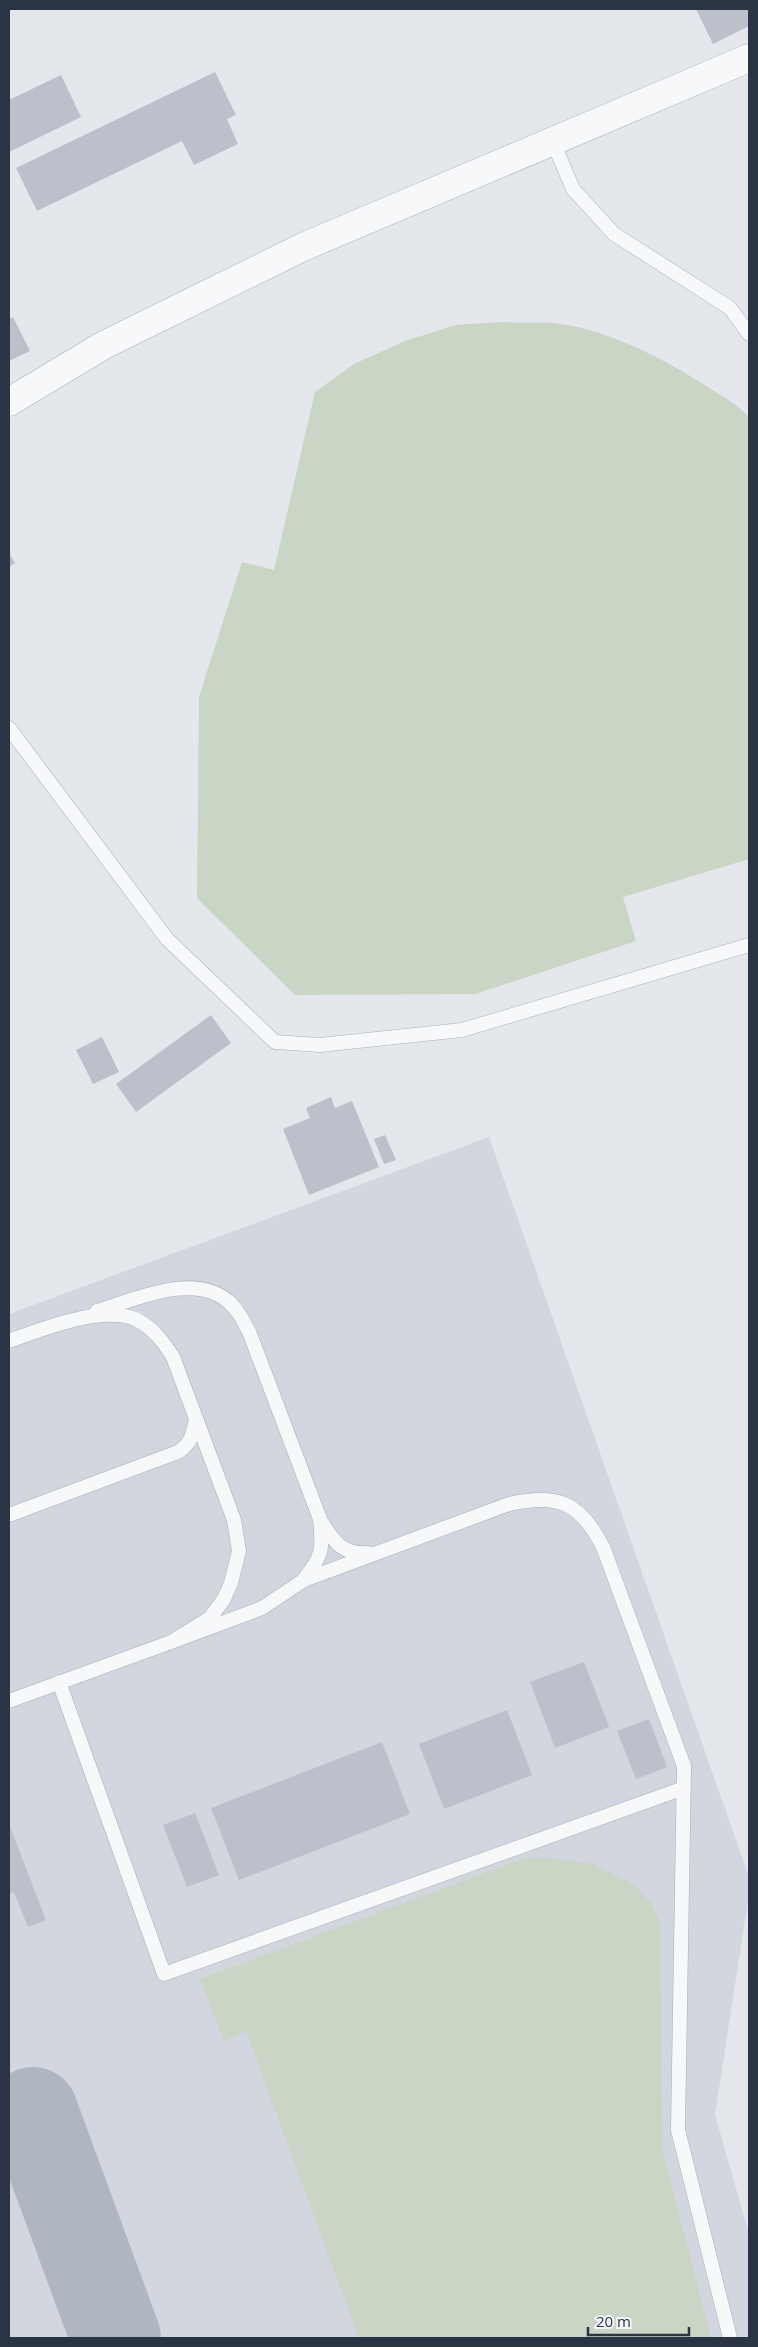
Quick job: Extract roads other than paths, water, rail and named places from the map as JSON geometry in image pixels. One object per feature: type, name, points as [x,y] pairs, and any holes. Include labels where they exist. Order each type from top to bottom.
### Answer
[{"type":"street","points":[[9,402],[104,345],[303,247],[749,58]]},
{"type":"lane","points":[[553,142],[573,189],[614,234],[730,308],[749,334]]},
{"type":"lane","points":[[9,728],[167,940],[275,1042],[320,1046],[462,1030],[749,945]]},
{"type":"lane","points":[[9,1341],[58,1323],[184,1286],[208,1290],[228,1300],[241,1314],[250,1334],[320,1519],[332,1539],[342,1549],[352,1553],[376,1552]]},
{"type":"lane","points":[[58,1323],[111,1315],[138,1320],[159,1336],[174,1357],[234,1520],[239,1551],[231,1583],[224,1599],[210,1618],[171,1642]]},
{"type":"lane","points":[[9,1515],[178,1452],[188,1446],[193,1436],[196,1417]]},
{"type":"lane","points":[[9,1700],[262,1608],[304,1580],[490,1510],[529,1499],[560,1503],[576,1510],[592,1525],[603,1547],[684,1766],[678,2130],[730,2338]]},
{"type":"lane","points":[[304,1580],[318,1562],[322,1542],[320,1519]]},
{"type":"lane","points":[[59,1682],[164,1974],[684,1788]]}]
